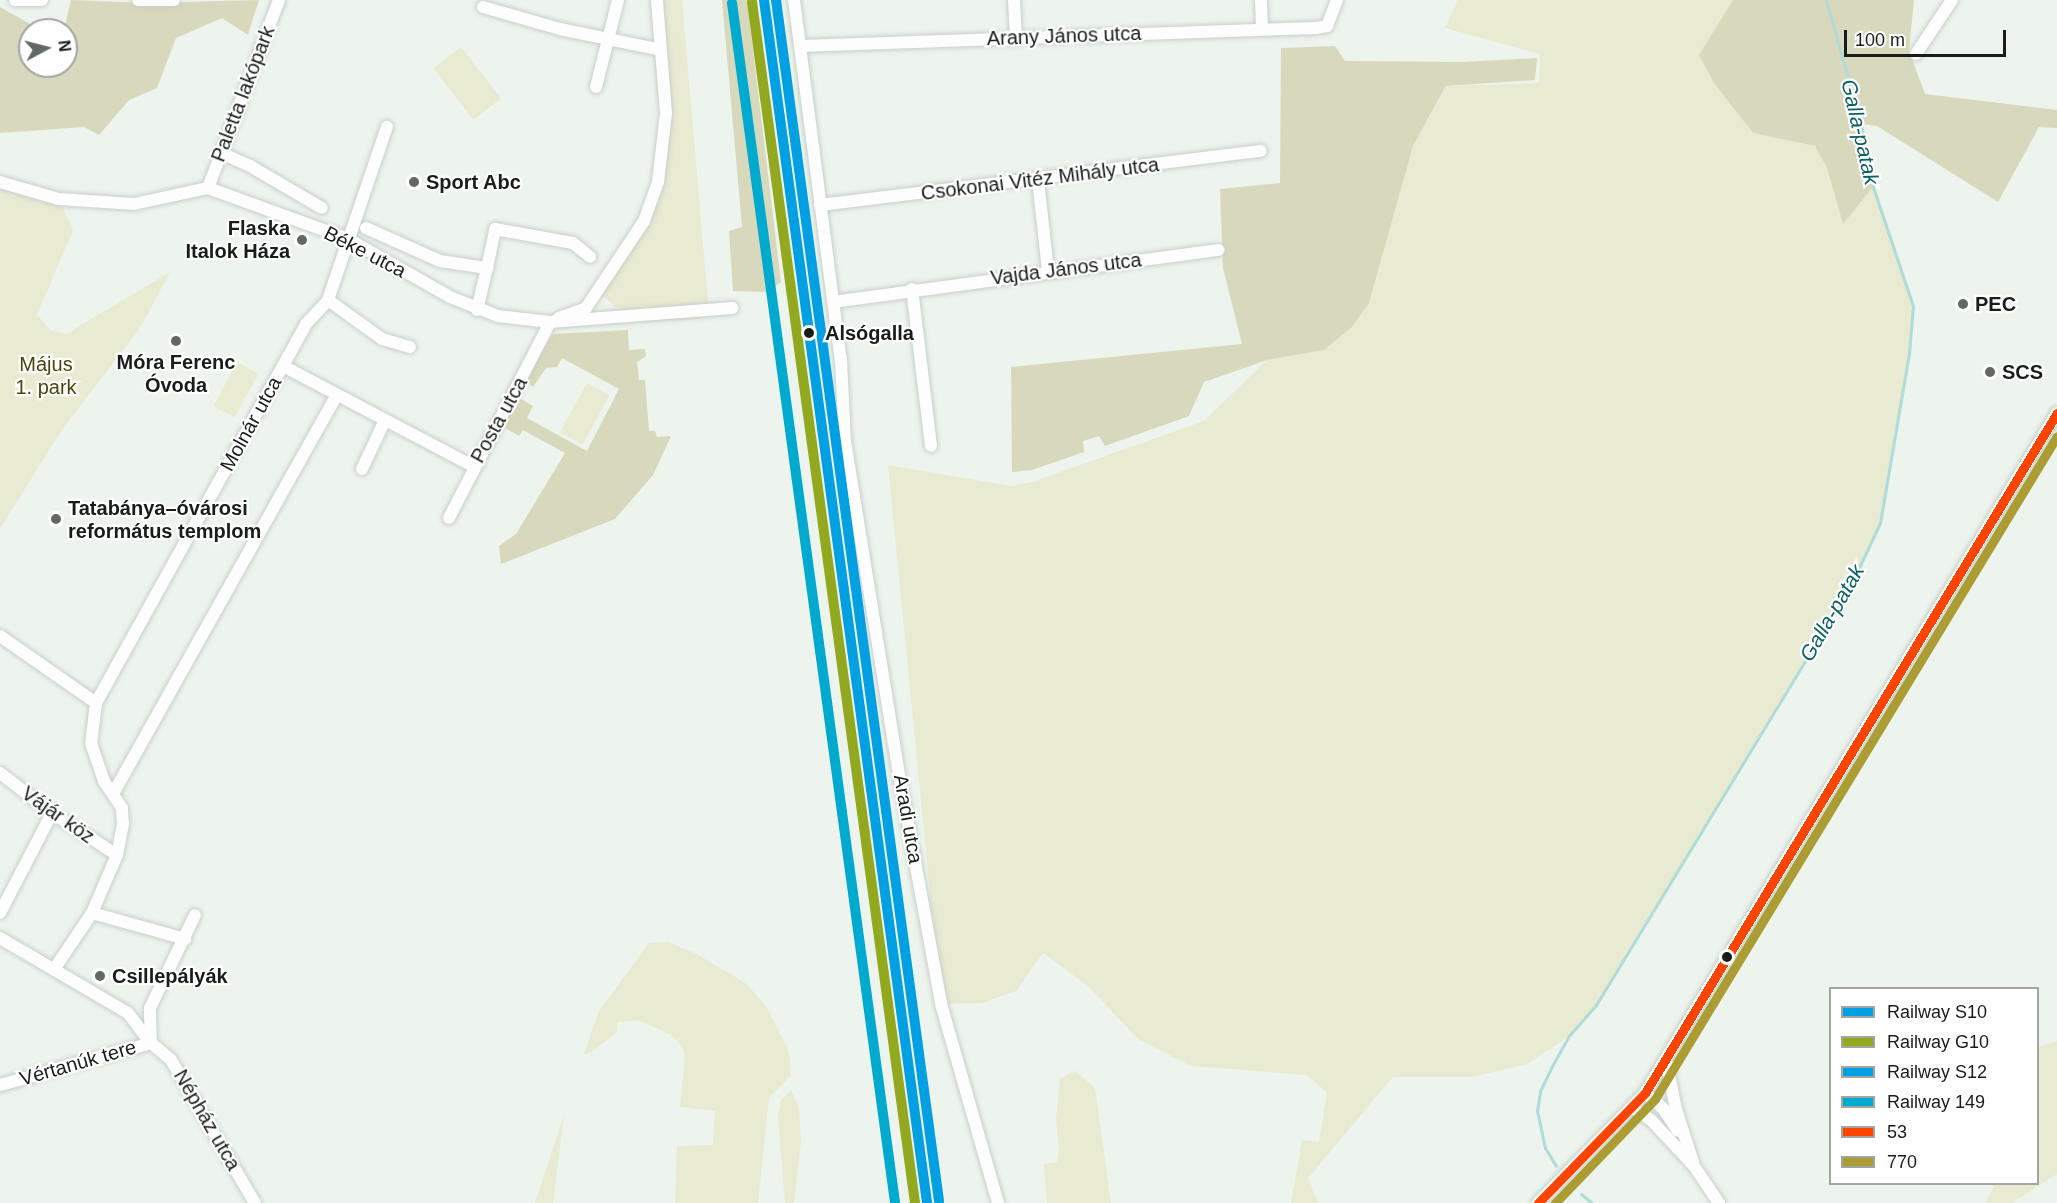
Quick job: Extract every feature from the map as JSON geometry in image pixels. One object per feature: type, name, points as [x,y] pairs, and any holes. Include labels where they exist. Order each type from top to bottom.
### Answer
[{"type":"street","points":[[15,0],[42,0]]},
{"type":"street","points":[[138,0],[174,0]]},
{"type":"street","name":"Paletta lakópark","points":[[208,188],[279,0]]},
{"type":"street","points":[[596,87],[610,40],[618,0]]},
{"type":"street","points":[[550,322],[586,308],[644,221],[658,182],[665,142],[657,0]]},
{"type":"street","name":"Aradi utca","points":[[794,0],[833,302],[848,465],[939,992],[998,1203]]},
{"type":"street","points":[[1014,0],[1016,38]]},
{"type":"street","points":[[1261,0],[1262,29]]},
{"type":"street","name":"Arany János utca","points":[[801,46],[1327,26],[1337,0]]},
{"type":"street","points":[[1916,54],[1952,0]]},
{"type":"street","points":[[483,7],[610,40],[661,50]]},
{"type":"street","name":"Molnár utca","points":[[55,968],[92,913],[117,855],[123,825],[122,808],[114,792],[104,781],[91,744],[96,703],[306,324],[328,300],[387,127]]},
{"type":"street","name":"Csokonai Vitéz Mihály utca","points":[[820,205],[1261,151]]},
{"type":"street","points":[[221,153],[250,166],[322,208]]},
{"type":"street","points":[[1038,180],[1048,270]]},
{"type":"street","points":[[0,182],[59,199],[134,204],[208,188]]},
{"type":"street","name":"Béke utca","points":[[208,188],[348,239],[477,310],[550,322],[732,308]]},
{"type":"street","points":[[366,228],[440,261],[487,268]]},
{"type":"street","points":[[477,310],[495,229],[573,243],[590,257]]},
{"type":"street","name":"Vajda János utca","points":[[833,302],[1048,270],[1219,250]]},
{"type":"street","points":[[912,289],[931,446]]},
{"type":"street","points":[[328,300],[382,339],[410,347]]},
{"type":"street","name":"Posta utca","points":[[449,518],[473,466],[514,398],[550,322]]},
{"type":"street","points":[[283,366],[336,397],[473,466]]},
{"type":"street","points":[[114,792],[336,397]]},
{"type":"street","points":[[1538,1203],[1574,1169],[1645,1093],[2057,413]]},
{"type":"street","points":[[362,469],[384,420]]},
{"type":"street","points":[[0,636],[96,703]]},
{"type":"street","name":"Vájár köz","points":[[0,773],[52,813],[117,855]]},
{"type":"street","points":[[0,913],[52,813]]},
{"type":"street","points":[[92,913],[185,939]]},
{"type":"street","points":[[151,1043],[150,1008],[195,915]]},
{"type":"street","name":"Vértanúk tere","points":[[0,939],[55,968],[128,1013],[151,1043],[0,1085]]},
{"type":"street","name":"Népház utca","points":[[151,1043],[171,1060],[255,1203]]},
{"type":"street","points":[[1666,1060],[1694,1166]]},
{"type":"street","points":[[1645,1093],[1663,1108],[1686,1142]]},
{"type":"street","points":[[1632,1108],[1652,1120],[1694,1166],[1719,1203]]},
{"type":"green space","points":[[71,0],[147,3],[259,0],[248,35],[222,18],[176,38],[157,88],[129,100],[99,135],[84,127],[0,133],[0,7],[20,18],[18,78],[78,78],[78,18],[67,18]]},
{"type":"green space","points":[[655,0],[682,0],[708,303],[701,319],[633,323],[598,291],[651,194],[666,113]]},
{"type":"green space","points":[[722,0],[747,0],[781,282],[767,292],[733,291],[729,231],[742,227]]},
{"type":"green space","points":[[1458,0],[1733,0],[1699,55],[1714,83],[1753,133],[1815,146],[1827,168],[1843,224],[1873,187],[1913,306],[1909,353],[1880,523],[1849,589],[1596,1005],[1568,1037],[1527,1064],[1472,1077],[1393,1077],[1308,1178],[1318,1203],[1291,1203],[1302,1140],[1319,1142],[1327,1092],[1306,1075],[1191,1066],[1138,1039],[1088,986],[1043,953],[1016,991],[982,1003],[941,1004],[888,465],[1011,486],[1032,482],[1204,421],[1267,360],[1324,350],[1352,327],[1369,303],[1413,146],[1447,86],[1539,83],[1540,54],[1445,28]]},
{"type":"green space","points":[[1733,0],[1914,0],[1909,51],[1925,94],[2057,110],[2057,128],[2039,127],[1998,202],[1877,126],[1861,124],[1873,187],[1843,224],[1827,168],[1815,146],[1753,133],[1714,83],[1699,55]]},
{"type":"green space","points":[[1335,46],[1345,61],[1463,62],[1537,58],[1535,80],[1446,86],[1413,146],[1369,303],[1352,327],[1324,350],[1267,360],[1204,382],[1189,416],[1105,446],[1099,436],[1083,441],[1084,452],[1032,470],[1012,472],[1011,367],[1242,344],[1223,268],[1220,189],[1280,183],[1281,48]]},
{"type":"green space","points":[[461,47],[501,98],[473,120],[433,69]]},
{"type":"green space","name":"Május 1. park","points":[[0,182],[59,199],[73,230],[37,315],[51,330],[66,334],[170,272],[140,328],[61,431],[0,529]]},
{"type":"green space","points":[[628,330],[629,350],[645,349],[646,356],[637,362],[639,380],[645,380],[649,431],[655,431],[657,437],[671,436],[653,475],[615,519],[501,564],[499,546],[516,534],[565,453],[523,430],[519,436],[498,424],[516,396],[533,406],[527,418],[587,451],[619,389],[562,358],[557,367],[546,368],[533,387],[522,379],[553,334]]},
{"type":"green space","points":[[237,362],[258,373],[235,417],[214,406]]},
{"type":"green space","points":[[587,383],[610,396],[583,445],[560,432]]},
{"type":"green space","points":[[668,942],[697,954],[747,984],[768,1009],[789,1051],[791,1076],[769,1098],[758,1203],[675,1203],[677,1146],[713,1145],[715,1111],[680,1107],[685,1057],[683,1049],[673,1036],[639,1020],[617,1022],[617,1032],[592,1052],[584,1054],[599,1011],[649,943]]},
{"type":"green space","points":[[2057,1041],[2057,1174],[2012,1203],[1986,1203],[1995,1185],[2039,1185],[2039,1047]]},
{"type":"green space","points":[[1075,1071],[1095,1088],[1111,1203],[1047,1203],[1044,1164],[1057,1162],[1059,1149],[1056,1119],[1060,1078]]},
{"type":"green space","points":[[791,1090],[799,1108],[801,1141],[794,1203],[785,1203],[778,1116],[781,1100]]},
{"type":"green space","points":[[564,1115],[553,1203],[535,1203]]},
{"type":"waterway","name":"Galla-patak","points":[[1556,1166],[1545,1148],[1537,1111],[1540,1091],[1551,1068],[1568,1037],[1596,1005],[1849,589],[1880,523],[1909,353],[1913,306],[1873,187],[1861,124],[1826,0]]},
{"type":"waterway","name":"Galla-patak","points":[[1581,1194],[1592,1203]]},
{"type":"rail line","name":"S10","points":[[764,0],[927,1203]]},
{"type":"rail line","name":"S12","points":[[776,0],[939,1201]]},
{"type":"rail line","name":"G10","points":[[752,2],[915,1203]]},
{"type":"rail line","name":"149","points":[[732,3],[895,1203]]},
{"type":"transit line","name":"53","points":[[1538,1203],[1645,1093],[2057,413]]},
{"type":"transit line","name":"770","points":[[1555,1203],[1655,1099],[2057,436]]},
{"type":"place","name":"Sport Abc","points":[[414,182]]},
{"type":"place","name":"Flaska Italok Háza","points":[[302,240]]},
{"type":"place","name":"PEC","points":[[1963,304]]},
{"type":"place","name":"Alsógalla","points":[[809,333]]},
{"type":"place","name":"Móra Ferenc Óvoda","points":[[176,341]]},
{"type":"place","name":"SCS","points":[[1990,372]]},
{"type":"place","name":"Tatabánya–óvárosi református templom","points":[[56,519]]},
{"type":"place","name":"Csillepályák","points":[[100,976]]}]
